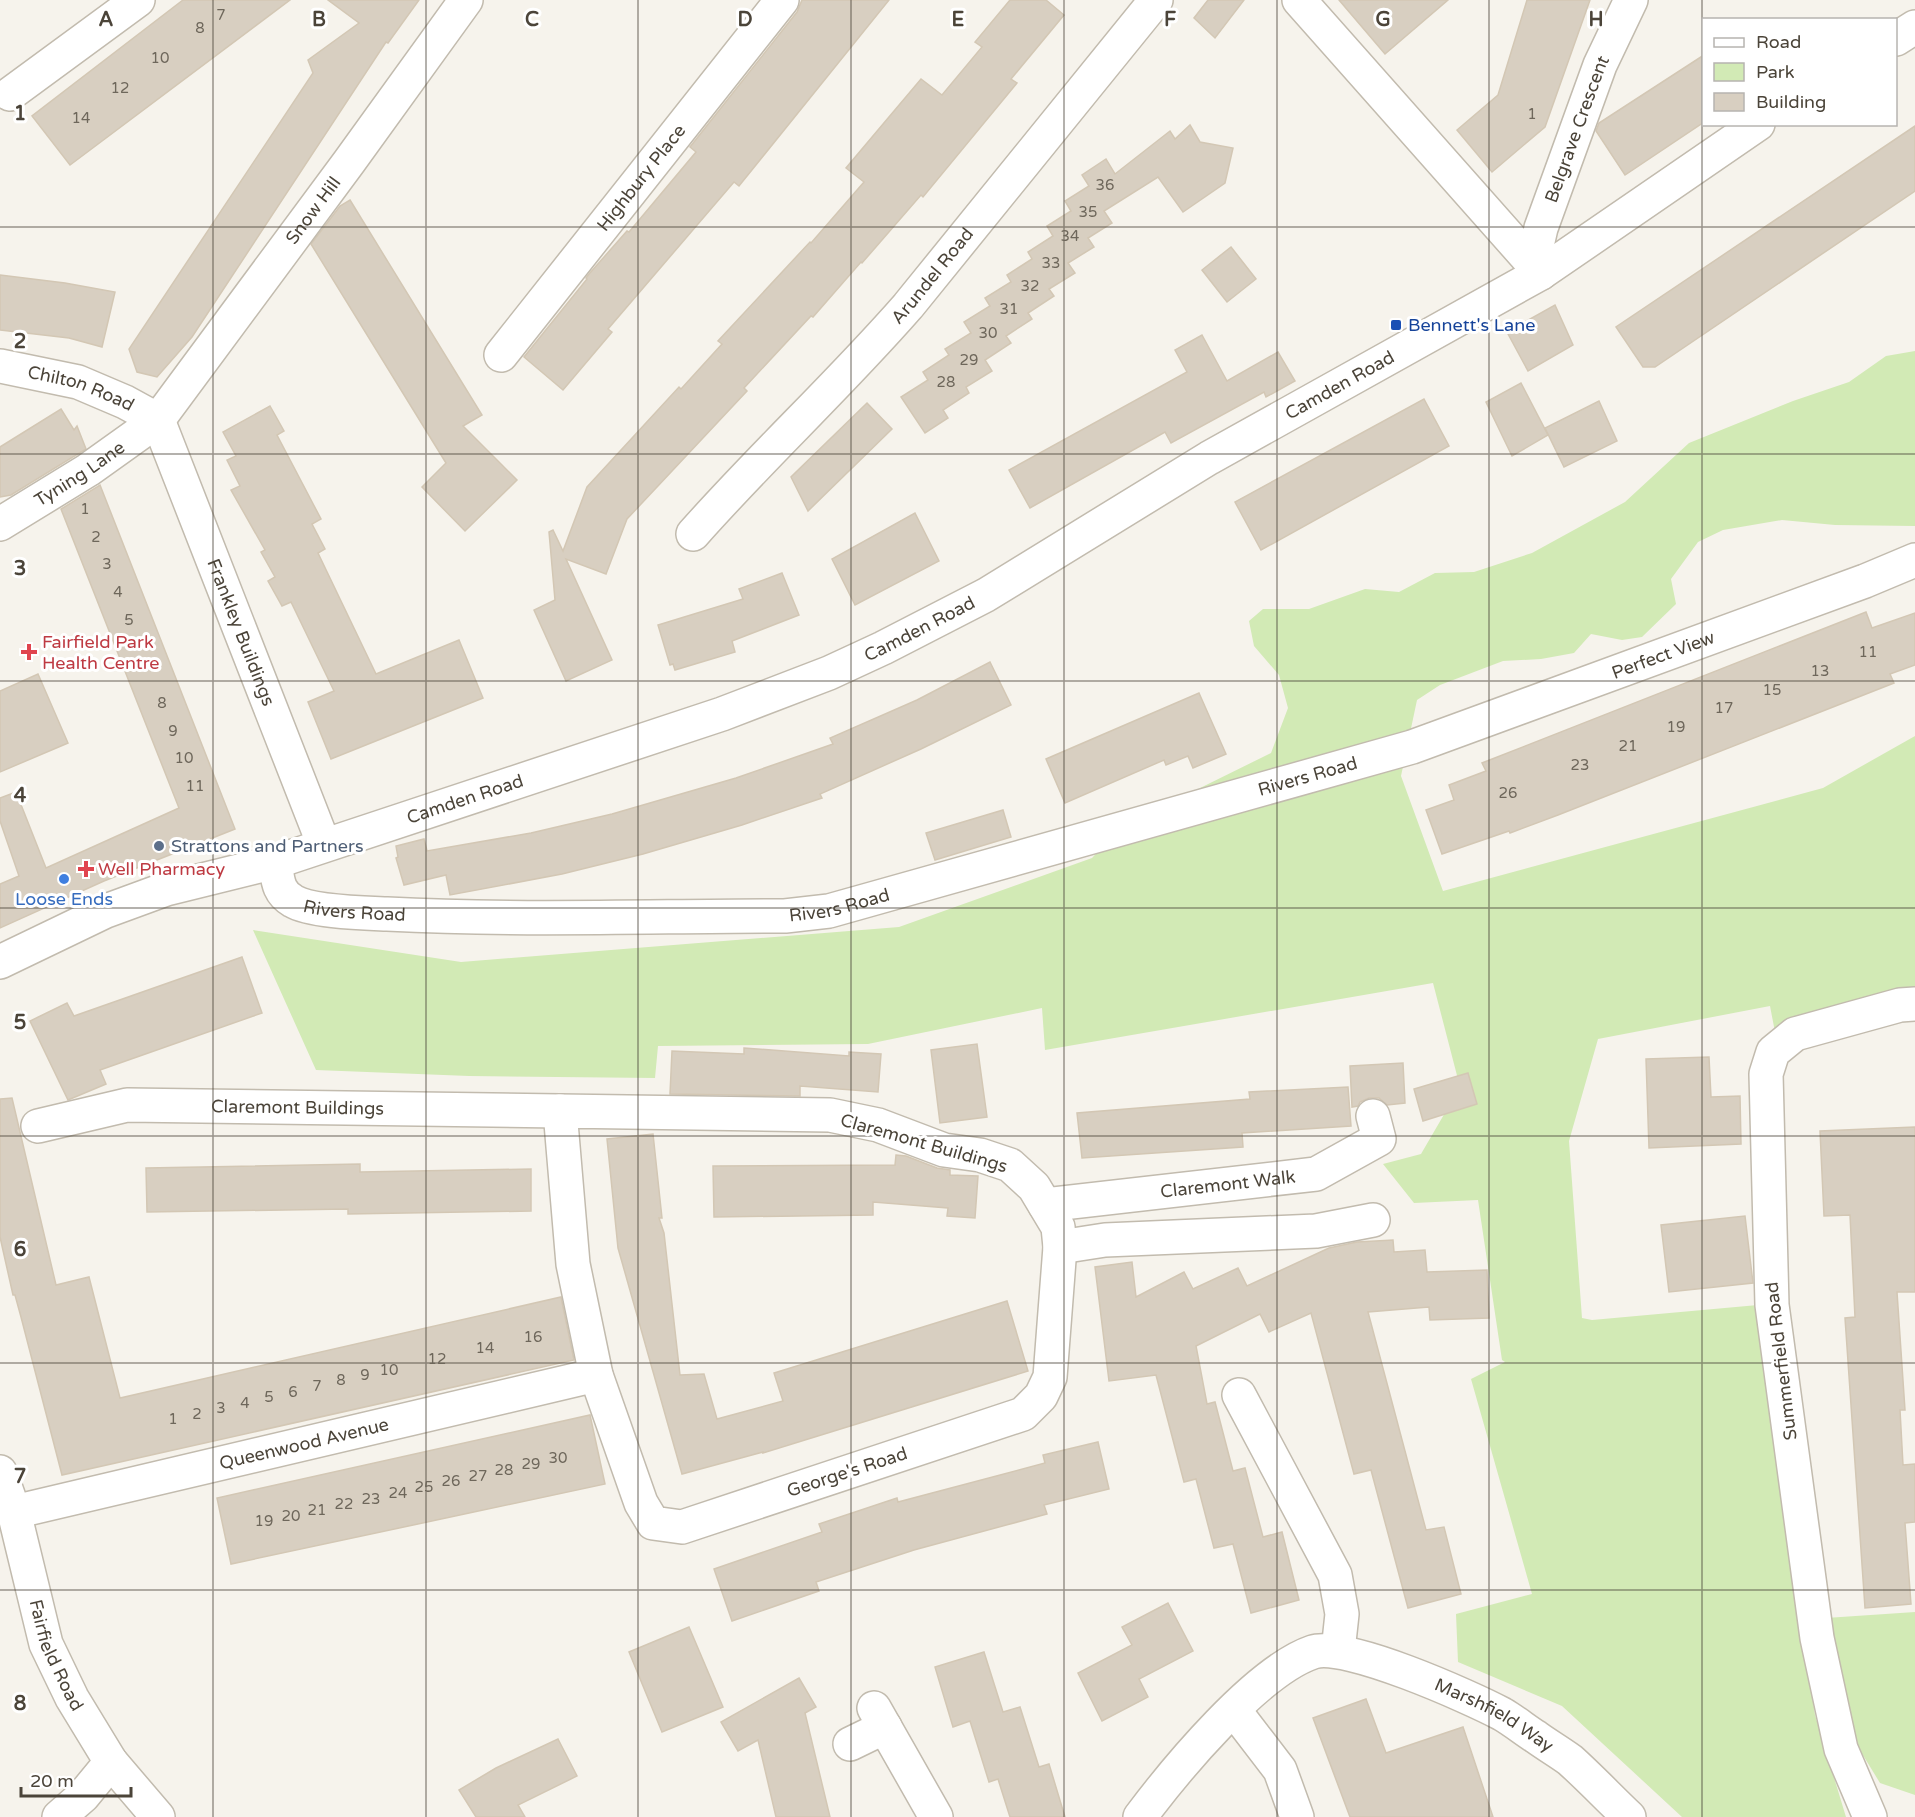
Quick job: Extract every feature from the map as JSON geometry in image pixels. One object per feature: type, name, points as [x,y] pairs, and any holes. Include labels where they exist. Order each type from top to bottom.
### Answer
[{"type":"street","points":[[10,94],[138,0]]},
{"type":"street","name":"Snow Hill","points":[[158,420],[466,0]]},
{"type":"street","name":"Highbury Place","points":[[501,355],[782,0]]},
{"type":"street","name":"Arundel Road","points":[[693,534],[735,486],[880,338],[1156,0]]},
{"type":"street","points":[[1299,0],[1537,268]]},
{"type":"street","name":"Belgrave Crescent","points":[[1537,268],[1541,228],[1600,64],[1631,0]]},
{"type":"street","points":[[1897,38],[1915,27]]},
{"type":"street","name":"Camden Road","points":[[0,962],[126,903],[166,889],[275,862],[722,714],[829,673],[883,648],[986,595],[1209,458],[1537,268],[1755,126]]},
{"type":"street","name":"Chilton Road","points":[[0,366],[78,382],[125,402],[158,420]]},
{"type":"street","name":"Tyning Lane","points":[[0,524],[88,470],[158,420]]},
{"type":"street","name":"Frankley Buildings","points":[[158,420],[324,845]]},
{"type":"street","name":"Perfect View","points":[[1412,747],[1865,581],[1915,560]]},
{"type":"street","name":"Rivers Road","points":[[275,862],[279,889],[294,902],[363,913],[438,917],[785,916],[829,911],[1412,747]]},
{"type":"street","name":"Summerfield Road","points":[[1870,1817],[1841,1749],[1817,1638],[1772,1305],[1766,1074],[1773,1052],[1795,1034],[1900,1005],[1915,1004]]},
{"type":"street","name":"Claremont Buildings","points":[[38,1126],[127,1105],[830,1115],[878,1125],[944,1150],[980,1155],[1010,1165],[1034,1187],[1045,1205],[1058,1227],[1060,1247]]},
{"type":"street","points":[[560,1111],[573,1264],[596,1375]]},
{"type":"street","name":"Claremont Walk","points":[[1045,1205],[1316,1174],[1379,1139],[1373,1116]]},
{"type":"street","points":[[1060,1247],[1105,1240],[1316,1231],[1373,1220]]},
{"type":"street","name":"George's Road","points":[[596,1375],[641,1503],[653,1523],[682,1527],[1023,1413],[1041,1396],[1050,1377],[1060,1247]]},
{"type":"street","name":"Queenwood Avenue","points":[[14,1512],[596,1375]]},
{"type":"street","points":[[1239,1395],[1335,1575],[1342,1614],[1338,1652]]},
{"type":"street","name":"Fairfield Road","points":[[0,1472],[14,1512],[46,1644],[72,1698],[111,1762],[158,1817]]},
{"type":"street","name":"Marshfield Way","points":[[1140,1817],[1170,1777],[1234,1710],[1271,1676],[1295,1660],[1316,1651],[1338,1652],[1395,1667],[1502,1714],[1569,1760],[1629,1817]]},
{"type":"street","points":[[1234,1710],[1280,1770],[1297,1817]]},
{"type":"street","points":[[850,1744],[880,1718],[936,1817]]},
{"type":"street","points":[[59,1817],[84,1796],[111,1762]]},
{"type":"green space","points":[[1915,351],[1915,526],[1835,525],[1782,520],[1723,530],[1698,542],[1671,579],[1676,604],[1642,637],[1622,640],[1591,634],[1574,653],[1541,659],[1503,661],[1440,685],[1417,700],[1401,776],[1443,891],[1823,788],[1915,736],[1915,987],[1899,988],[1775,1032],[1770,1006],[1598,1039],[1569,1141],[1582,1318],[1592,1320],[1758,1305],[1815,1715],[1846,1817],[1682,1817],[1562,1706],[1458,1662],[1456,1614],[1532,1594],[1471,1379],[1505,1362],[1502,1360],[1478,1200],[1414,1203],[1383,1164],[1421,1154],[1460,1087],[1433,983],[1045,1050],[1042,1008],[868,1044],[658,1046],[655,1078],[469,1076],[316,1070],[253,930],[461,962],[899,927],[1092,858],[1121,827],[1271,753],[1288,708],[1279,675],[1254,646],[1249,621],[1263,609],[1309,609],[1365,589],[1399,592],[1435,573],[1474,572],[1532,553],[1625,502],[1689,443],[1793,401],[1849,382],[1886,356]]},
{"type":"green space","points":[[1915,1612],[1915,1795],[1880,1783],[1850,1734],[1826,1618]]},
{"type":"building","points":[[183,0],[290,0],[70,165],[32,116]]},
{"type":"building","points":[[328,0],[419,0],[388,43],[386,42],[192,337],[157,377],[137,372],[129,349],[313,73],[308,60],[359,23]]},
{"type":"building","points":[[802,0],[889,0],[739,186],[734,182],[608,329],[612,332],[563,390],[524,357],[589,274],[627,231],[629,232],[696,152],[690,147],[797,12]]},
{"type":"building","points":[[1010,0],[1046,0],[1064,15],[1011,79],[1017,83],[923,197],[921,195],[813,317],[811,316],[744,388],[747,391],[627,519],[606,574],[566,559],[612,660],[566,681],[534,610],[555,600],[549,532],[553,530],[563,551],[587,487],[722,344],[718,341],[811,243],[864,182],[846,168],[921,79],[942,95],[982,47],[975,42]]},
{"type":"building","points":[[1208,0],[1244,0],[1215,38],[1194,18]]},
{"type":"building","points":[[1339,0],[1448,0],[1385,54]]},
{"type":"building","points":[[1527,0],[1590,0],[1545,127],[1492,172],[1457,130],[1498,95]]},
{"type":"building","points":[[1702,56],[1702,123],[1625,175],[1596,131],[1599,123]]},
{"type":"building","points":[[1190,125],[1200,142],[1233,148],[1225,183],[1183,212],[1158,177],[1104,211],[1112,223],[1088,238],[1094,247],[1068,263],[1075,273],[1049,289],[1054,296],[1028,313],[1032,319],[1006,336],[1011,343],[985,360],[992,371],[966,387],[969,393],[943,410],[948,418],[925,433],[901,397],[928,380],[923,372],[949,355],[945,349],[971,333],[964,322],[990,306],[985,298],[1011,282],[1007,275],[1032,259],[1028,252],[1053,236],[1047,226],[1071,211],[1065,201],[1089,186],[1082,175],[1106,159],[1115,174],[1170,131],[1175,139]]},
{"type":"building","points":[[1915,126],[1915,191],[1655,367],[1643,367],[1616,327]]},
{"type":"building","points":[[350,200],[482,415],[463,426],[517,480],[465,531],[422,487],[446,463],[311,244],[340,206]]},
{"type":"building","points":[[1231,247],[1256,279],[1227,302],[1202,270]]},
{"type":"building","points":[[0,275],[115,292],[102,347],[69,338],[0,330]]},
{"type":"building","points":[[1555,305],[1573,345],[1528,371],[1507,332]]},
{"type":"building","points":[[1202,335],[1227,381],[1278,352],[1295,381],[1266,397],[1264,392],[1171,443],[1165,432],[1030,508],[1009,470],[1187,372],[1175,350]]},
{"type":"building","points":[[1521,383],[1548,435],[1512,456],[1486,402]]},
{"type":"building","points":[[1424,399],[1449,446],[1261,550],[1235,502]]},
{"type":"building","points":[[1599,401],[1617,441],[1564,467],[1545,428]]},
{"type":"building","points":[[867,403],[892,429],[808,511],[791,477]]},
{"type":"building","points":[[270,406],[284,431],[277,435],[321,519],[312,524],[325,549],[318,553],[376,674],[459,640],[483,698],[331,759],[308,702],[334,691],[291,602],[282,606],[268,581],[275,577],[261,552],[265,550],[231,490],[240,486],[227,460],[236,456],[223,432]]},
{"type":"building","points":[[61,409],[74,430],[77,426],[86,449],[11,495],[0,497],[0,447]]},
{"type":"building","points":[[100,485],[235,829],[104,881],[0,928],[0,884],[19,876],[0,821],[0,798],[16,792],[46,868],[179,808],[61,509]]},
{"type":"building","points":[[915,513],[939,561],[855,605],[832,559]]},
{"type":"building","points":[[782,573],[799,615],[732,641],[735,652],[675,670],[673,664],[670,665],[658,625],[743,599],[739,589]]},
{"type":"building","points":[[1866,612],[1872,628],[1915,613],[1915,665],[1890,674],[1894,683],[1558,815],[1442,854],[1426,810],[1454,800],[1449,785],[1486,771],[1482,763]]},
{"type":"building","points":[[990,662],[1011,705],[921,749],[820,794],[822,798],[742,825],[643,854],[562,874],[450,895],[446,875],[404,885],[396,858],[398,857],[396,846],[424,839],[427,851],[531,833],[612,814],[736,778],[833,744],[830,738],[917,700]]},
{"type":"building","points":[[38,674],[68,743],[0,772],[0,691]]},
{"type":"building","points":[[1199,693],[1226,754],[1193,768],[1188,756],[1166,765],[1164,760],[1065,803],[1046,759]]},
{"type":"building","points":[[1003,810],[1011,837],[935,860],[926,833]]},
{"type":"building","points":[[242,957],[262,1013],[100,1070],[106,1084],[68,1100],[30,1021],[67,1003],[74,1016]]},
{"type":"building","points":[[977,1044],[987,1117],[940,1123],[931,1050]]},
{"type":"building","points":[[744,1048],[849,1056],[849,1052],[881,1054],[878,1092],[800,1086],[800,1096],[670,1094],[672,1051],[744,1054]]},
{"type":"building","points":[[1709,1057],[1711,1097],[1740,1096],[1741,1144],[1649,1148],[1646,1059]]},
{"type":"building","points":[[1403,1063],[1405,1103],[1387,1105],[1379,1098],[1369,1098],[1360,1102],[1358,1106],[1352,1107],[1350,1066]]},
{"type":"building","points":[[1468,1073],[1477,1104],[1423,1121],[1414,1089]]},
{"type":"building","points":[[1348,1087],[1351,1126],[1242,1133],[1243,1147],[1082,1158],[1077,1113],[1250,1099],[1249,1092]]},
{"type":"building","points":[[12,1098],[56,1285],[89,1277],[120,1398],[561,1297],[574,1360],[62,1475],[21,1317],[15,1295],[13,1295],[0,1237],[0,1099]]},
{"type":"building","points":[[1915,1127],[1915,1292],[1897,1292],[1905,1410],[1900,1410],[1903,1465],[1915,1464],[1915,1522],[1905,1523],[1911,1604],[1865,1608],[1845,1318],[1855,1317],[1850,1215],[1824,1216],[1820,1131]]},
{"type":"building","points":[[653,1134],[662,1218],[659,1218],[664,1233],[680,1375],[704,1374],[717,1419],[783,1401],[774,1373],[1007,1301],[1028,1371],[763,1453],[682,1474],[618,1248],[607,1139]]},
{"type":"building","points":[[896,1155],[950,1170],[950,1175],[978,1176],[975,1218],[947,1216],[948,1208],[873,1202],[873,1215],[714,1217],[713,1166],[895,1165]]},
{"type":"building","points":[[360,1164],[360,1172],[531,1169],[531,1211],[348,1214],[348,1209],[147,1212],[146,1168]]},
{"type":"building","points":[[1745,1216],[1753,1283],[1669,1292],[1661,1225]]},
{"type":"building","points":[[1393,1240],[1394,1252],[1425,1250],[1427,1272],[1487,1270],[1489,1318],[1430,1320],[1429,1307],[1368,1312],[1426,1530],[1444,1527],[1461,1594],[1408,1608],[1371,1470],[1354,1474],[1311,1313],[1269,1332],[1260,1314],[1196,1346],[1207,1404],[1215,1402],[1233,1471],[1245,1468],[1263,1537],[1282,1532],[1299,1600],[1251,1613],[1233,1544],[1214,1548],[1196,1479],[1184,1482],[1156,1375],[1109,1381],[1095,1267],[1132,1262],[1136,1297],[1184,1272],[1193,1289],[1238,1268],[1247,1286],[1329,1248],[1357,1242]]},
{"type":"building","points":[[590,1415],[605,1484],[231,1564],[217,1498]]},
{"type":"building","points":[[1098,1442],[1109,1489],[1044,1505],[1047,1514],[914,1550],[816,1582],[819,1591],[732,1621],[714,1569],[822,1532],[819,1524],[897,1498],[898,1502],[1045,1463],[1043,1455]]},
{"type":"building","points":[[1168,1603],[1193,1651],[1139,1679],[1148,1697],[1102,1721],[1078,1673],[1132,1645],[1122,1627]]},
{"type":"building","points":[[689,1627],[723,1707],[662,1732],[629,1652]]},
{"type":"building","points":[[984,1652],[1003,1712],[1020,1707],[1039,1767],[1049,1764],[1065,1817],[1010,1817],[998,1779],[989,1782],[970,1721],[953,1727],[935,1667]]},
{"type":"building","points":[[799,1678],[816,1707],[805,1713],[830,1817],[776,1817],[758,1740],[738,1751],[721,1722]]},
{"type":"building","points":[[1366,1699],[1386,1753],[1463,1727],[1493,1817],[1350,1817],[1313,1718]]},
{"type":"building","points":[[558,1739],[577,1776],[518,1805],[525,1817],[476,1817],[459,1790],[496,1768]]},
{"type":"place","name":"Bennett's Lane","points":[[1396,325]]},
{"type":"place","name":"Fairfield Park Health Centre","points":[[29,652]]},
{"type":"place","name":"Strattons and Partners","points":[[159,846]]},
{"type":"place","name":"Well Pharmacy","points":[[86,869]]},
{"type":"place","name":"Loose Ends","points":[[64,879]]}]
